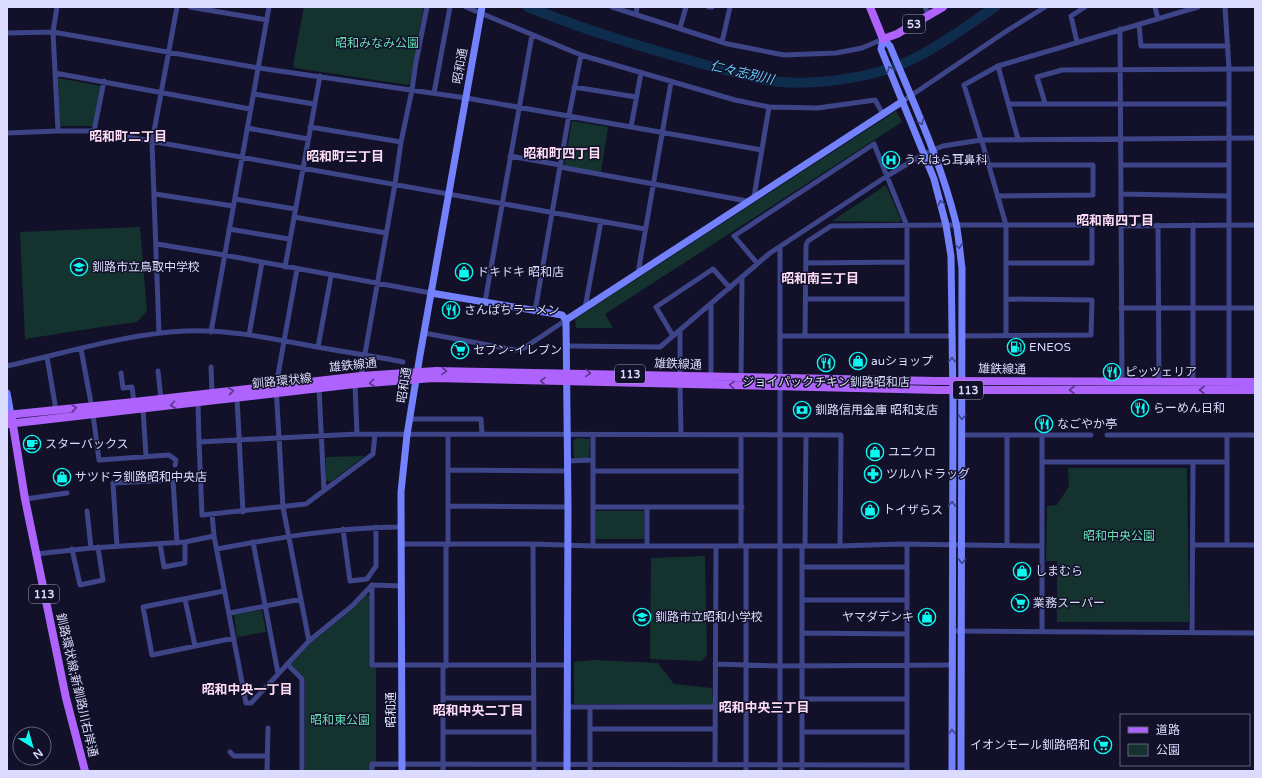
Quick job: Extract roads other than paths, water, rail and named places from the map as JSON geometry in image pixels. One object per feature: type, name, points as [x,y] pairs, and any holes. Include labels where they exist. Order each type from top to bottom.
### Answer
[{"type":"main road","points":[[870,7],[883,39]]},
{"type":"main road","name":"53","points":[[883,39],[897,34],[943,7]]},
{"type":"main road","name":"雄鉄線通","points":[[9,415],[56,410],[92,410],[134,402],[212,393],[276,390],[361,376],[416,376],[436,371],[567,377],[779,382],[953,390],[1255,390]]},
{"type":"main road","name":"釧路環状線","points":[[10,424],[92,410],[143,409],[237,398],[276,390],[319,389],[416,376]]},
{"type":"main road","name":"雄鉄線通","points":[[680,380],[711,377],[741,378],[779,382],[1255,382]]},
{"type":"main road","name":"釧路環状線;新釧路川右岸通","points":[[9,415],[66,698],[85,771]]},
{"type":"street","points":[[57,7],[53,32],[58,131]]},
{"type":"street","points":[[159,333],[152,142],[176,7]]},
{"type":"street","points":[[190,7],[267,20]]},
{"type":"street","points":[[211,332],[269,7]]},
{"type":"street","points":[[361,376],[401,142],[427,7]]},
{"type":"street","points":[[434,93],[450,7]]},
{"type":"street","points":[[466,7],[482,9],[532,35],[581,55],[735,100],[770,107],[818,108],[875,100],[883,114]]},
{"type":"street","points":[[612,7],[722,42],[784,55],[825,54],[862,48],[883,39]]},
{"type":"street","points":[[636,15],[637,7]]},
{"type":"street","points":[[680,28],[686,7]]},
{"type":"street","points":[[722,42],[730,7]]},
{"type":"street","points":[[925,7],[929,16]]},
{"type":"street","points":[[424,333],[515,350],[524,348],[1045,7]]},
{"type":"street","points":[[1077,42],[1071,16],[1085,7]]},
{"type":"street","points":[[1155,7],[1158,19]]},
{"type":"street","points":[[1006,336],[1006,225],[964,85],[998,66],[1198,7]]},
{"type":"street","points":[[1225,7],[1229,69],[1229,383]]},
{"type":"street","name":"昭和通","points":[[402,768],[401,492],[406,434],[410,419],[416,376],[482,9]]},
{"type":"street","points":[[1139,24],[1141,46],[1228,46]]},
{"type":"street","points":[[1120,29],[1122,382]]},
{"type":"street","points":[[7,33],[53,32],[259,68],[434,93],[569,115],[762,150]]},
{"type":"street","points":[[485,302],[532,35]]},
{"type":"street","points":[[883,39],[890,46],[946,187],[956,225],[962,268],[961,771]]},
{"type":"street","points":[[883,39],[882,49],[934,179],[946,225],[952,268],[952,771]]},
{"type":"street","points":[[535,311],[574,87],[581,55]]},
{"type":"street","points":[[998,66],[1018,139]]},
{"type":"street","points":[[1045,103],[1037,77],[1062,70],[1255,69]]},
{"type":"street","points":[[631,127],[641,72]]},
{"type":"street","points":[[55,73],[250,109]]},
{"type":"street","points":[[285,267],[320,76]]},
{"type":"street","points":[[94,131],[104,81]]},
{"type":"street","points":[[638,273],[671,82]]},
{"type":"street","points":[[574,87],[636,97]]},
{"type":"street","points":[[254,94],[314,104]]},
{"type":"street","points":[[1009,104],[1228,104]]},
{"type":"street","points":[[754,197],[770,107]]},
{"type":"street","points":[[310,127],[401,142]]},
{"type":"street","points":[[247,128],[308,139]]},
{"type":"street","points":[[7,133],[94,131],[395,184],[449,195],[645,228]]},
{"type":"street","points":[[567,346],[660,347],[742,278],[757,263],[887,176],[924,154],[943,146],[981,140],[1018,139],[1255,138]]},
{"type":"street","points":[[757,263],[734,236],[874,144],[907,226],[907,335]]},
{"type":"street","points":[[510,156],[747,201]]},
{"type":"street","points":[[988,165],[1093,165],[1093,195],[997,196]]},
{"type":"street","points":[[1121,165],[1228,165]]},
{"type":"street","points":[[155,194],[234,206]]},
{"type":"street","points":[[1121,194],[1228,196]]},
{"type":"street","points":[[235,199],[295,209]]},
{"type":"street","points":[[294,217],[386,233]]},
{"type":"street","points":[[585,308],[601,221]]},
{"type":"street","points":[[1158,225],[1159,382]]},
{"type":"street","points":[[1193,225],[1193,382]]},
{"type":"street","points":[[1121,226],[1255,225]]},
{"type":"street","points":[[805,336],[806,245],[808,241],[831,226],[1092,226],[1092,263],[1007,263]]},
{"type":"street","points":[[229,228],[289,239]]},
{"type":"street","points":[[156,244],[224,255],[331,276],[562,315],[566,320],[568,507],[567,768]]},
{"type":"street","points":[[780,247],[780,771]]},
{"type":"street","points":[[249,335],[262,262]]},
{"type":"street","points":[[806,263],[907,262]]},
{"type":"street","points":[[297,269],[276,390],[283,507],[310,641]]},
{"type":"street","points":[[673,336],[656,306],[713,269],[730,288]]},
{"type":"street","points":[[318,347],[331,276]]},
{"type":"street","points":[[741,378],[742,278]]},
{"type":"street","points":[[806,299],[907,299]]},
{"type":"street","points":[[962,336],[1091,335],[1092,300],[1007,299]]},
{"type":"street","points":[[711,304],[711,377]]},
{"type":"street","points":[[1121,308],[1255,308]]},
{"type":"street","points":[[680,330],[681,435]]},
{"type":"street","points":[[7,366],[123,339],[159,333],[186,331],[249,335],[284,340],[403,362]]},
{"type":"street","points":[[780,336],[952,336]]},
{"type":"street","points":[[81,349],[99,460],[169,455],[176,460],[175,464]]},
{"type":"street","points":[[47,357],[56,410]]},
{"type":"street","points":[[211,366],[212,393]]},
{"type":"street","points":[[158,371],[161,399]]},
{"type":"street","points":[[120,373],[123,388],[132,387],[134,402]]},
{"type":"street","points":[[355,384],[357,434]]},
{"type":"street","points":[[319,389],[324,490]]},
{"type":"street","points":[[7,392],[9,415]]},
{"type":"street","points":[[237,398],[243,512]]},
{"type":"street","points":[[198,402],[202,515],[243,512],[306,504],[373,454],[375,434]]},
{"type":"street","points":[[143,409],[146,456]]},
{"type":"street","points":[[410,419],[481,419],[482,434]]},
{"type":"street","points":[[199,442],[357,434],[841,435],[840,546]]},
{"type":"street","points":[[444,771],[443,698],[448,506],[448,435]]},
{"type":"street","points":[[593,435],[593,546]]},
{"type":"street","points":[[741,435],[747,665],[746,771]]},
{"type":"street","points":[[802,768],[802,567],[804,546],[806,435]]},
{"type":"street","points":[[962,435],[1091,435]]},
{"type":"street","points":[[1007,435],[1007,545]]},
{"type":"street","points":[[1042,435],[1042,632]]},
{"type":"street","points":[[1107,435],[1255,435]]},
{"type":"street","points":[[1227,435],[1227,545]]},
{"type":"street","points":[[567,461],[592,460]]},
{"type":"street","points":[[1042,462],[1227,462]]},
{"type":"street","points":[[1192,633],[1193,462]]},
{"type":"street","points":[[448,470],[567,471]]},
{"type":"street","points":[[593,471],[741,471]]},
{"type":"street","points":[[117,546],[113,483],[173,480],[177,542]]},
{"type":"street","points":[[25,499],[67,493]]},
{"type":"street","points":[[448,506],[568,507]]},
{"type":"street","points":[[593,507],[742,507]]},
{"type":"street","points":[[647,507],[647,546]]},
{"type":"street","points":[[86,511],[91,548]]},
{"type":"street","points":[[212,514],[216,549],[230,613],[246,703],[251,703],[310,641],[352,606],[372,585],[402,586]]},
{"type":"street","points":[[343,529],[350,580],[367,579],[376,566],[376,527]]},
{"type":"street","points":[[216,549],[343,529],[401,527]]},
{"type":"street","points":[[36,554],[72,549],[185,542],[214,536]]},
{"type":"street","points":[[160,544],[164,567],[185,563],[185,542]]},
{"type":"street","points":[[253,542],[278,673]]},
{"type":"street","points":[[401,544],[840,546],[907,544],[1042,546]]},
{"type":"street","points":[[533,544],[534,771]]},
{"type":"street","points":[[372,771],[372,764],[402,768],[443,764],[534,764],[567,768],[590,764],[780,764],[802,768],[907,768],[907,544]]},
{"type":"street","points":[[1193,545],[1255,545]]},
{"type":"street","points":[[715,764],[716,546]]},
{"type":"street","points":[[72,549],[80,585],[103,580],[98,547]]},
{"type":"street","points":[[802,567],[907,567]]},
{"type":"street","points":[[372,585],[372,665],[568,665]]},
{"type":"street","points":[[224,591],[142,607],[152,655],[234,638]]},
{"type":"street","points":[[185,598],[195,646]]},
{"type":"street","points":[[230,613],[301,599]]},
{"type":"street","points":[[803,600],[907,600]]},
{"type":"street","points":[[952,631],[1255,633]]},
{"type":"street","points":[[803,634],[907,634]]},
{"type":"street","points":[[287,664],[302,679],[302,771]]},
{"type":"street","points":[[715,664],[780,666],[952,665]]},
{"type":"street","points":[[443,698],[534,698]]},
{"type":"street","points":[[803,699],[907,699]]},
{"type":"street","points":[[568,707],[716,707]]},
{"type":"street","points":[[590,707],[590,771]]},
{"type":"street","points":[[267,771],[268,728]]},
{"type":"street","points":[[590,729],[715,729]]},
{"type":"street","points":[[444,732],[533,732]]},
{"type":"street","points":[[803,732],[907,732]]},
{"type":"street","points":[[230,752],[234,756],[267,756]]},
{"type":"waterway","name":"仁々志別川","points":[[528,7],[650,49],[766,80],[794,83],[858,77],[889,69],[902,64],[938,45],[995,7]]},
{"type":"place","name":"うえはら耳鼻科","points":[[891,160]]},
{"type":"place","name":"釧路市立鳥取中学校","points":[[79,267]]},
{"type":"place","name":"ドキドキ 昭和店","points":[[464,272]]},
{"type":"place","name":"さんぱちラーメン","points":[[451,310]]},
{"type":"place","name":"ENEOS","points":[[1016,347]]},
{"type":"place","name":"セブン-イレブン","points":[[460,350]]},
{"type":"place","name":"auショップ","points":[[858,361]]},
{"type":"place","name":"ジョイパックチキン釧路昭和店","points":[[826,363]]},
{"type":"place","name":"ピッツェリア","points":[[1112,372]]},
{"type":"place","name":"らーめん日和","points":[[1140,408]]},
{"type":"place","name":"釧路信用金庫 昭和支店","points":[[802,410]]},
{"type":"place","name":"なごやか亭","points":[[1044,424]]},
{"type":"place","name":"スターバックス","points":[[32,444]]},
{"type":"place","name":"ユニクロ","points":[[875,452]]},
{"type":"place","name":"ツルハドラッグ","points":[[873,474]]},
{"type":"place","name":"サツドラ釧路昭和中央店","points":[[62,477]]},
{"type":"place","name":"トイザらス","points":[[870,510]]},
{"type":"place","name":"しまむら","points":[[1022,571]]},
{"type":"place","name":"業務スーパー","points":[[1020,603]]},
{"type":"place","name":"釧路市立昭和小学校","points":[[642,617]]},
{"type":"place","name":"ヤマダデンキ","points":[[927,617]]},
{"type":"place","name":"イオンモール釧路昭和","points":[[1103,745]]},
{"type":"district","name":"昭和町二丁目","points":[[128,137]]},
{"type":"district","name":"昭和町四丁目","points":[[562,154]]},
{"type":"district","name":"昭和町三丁目","points":[[345,157]]},
{"type":"district","name":"昭和南四丁目","points":[[1115,221]]},
{"type":"district","name":"昭和南三丁目","points":[[820,279]]},
{"type":"district","name":"昭和中央一丁目","points":[[247,690]]},
{"type":"district","name":"昭和中央三丁目","points":[[764,708]]},
{"type":"district","name":"昭和中央二丁目","points":[[478,711]]},
{"type":"park label","name":"昭和みなみ公園","points":[[377,43]]},
{"type":"park label","name":"昭和中央公園","points":[[1119,536]]},
{"type":"park label","name":"昭和東公園","points":[[340,720]]}]
